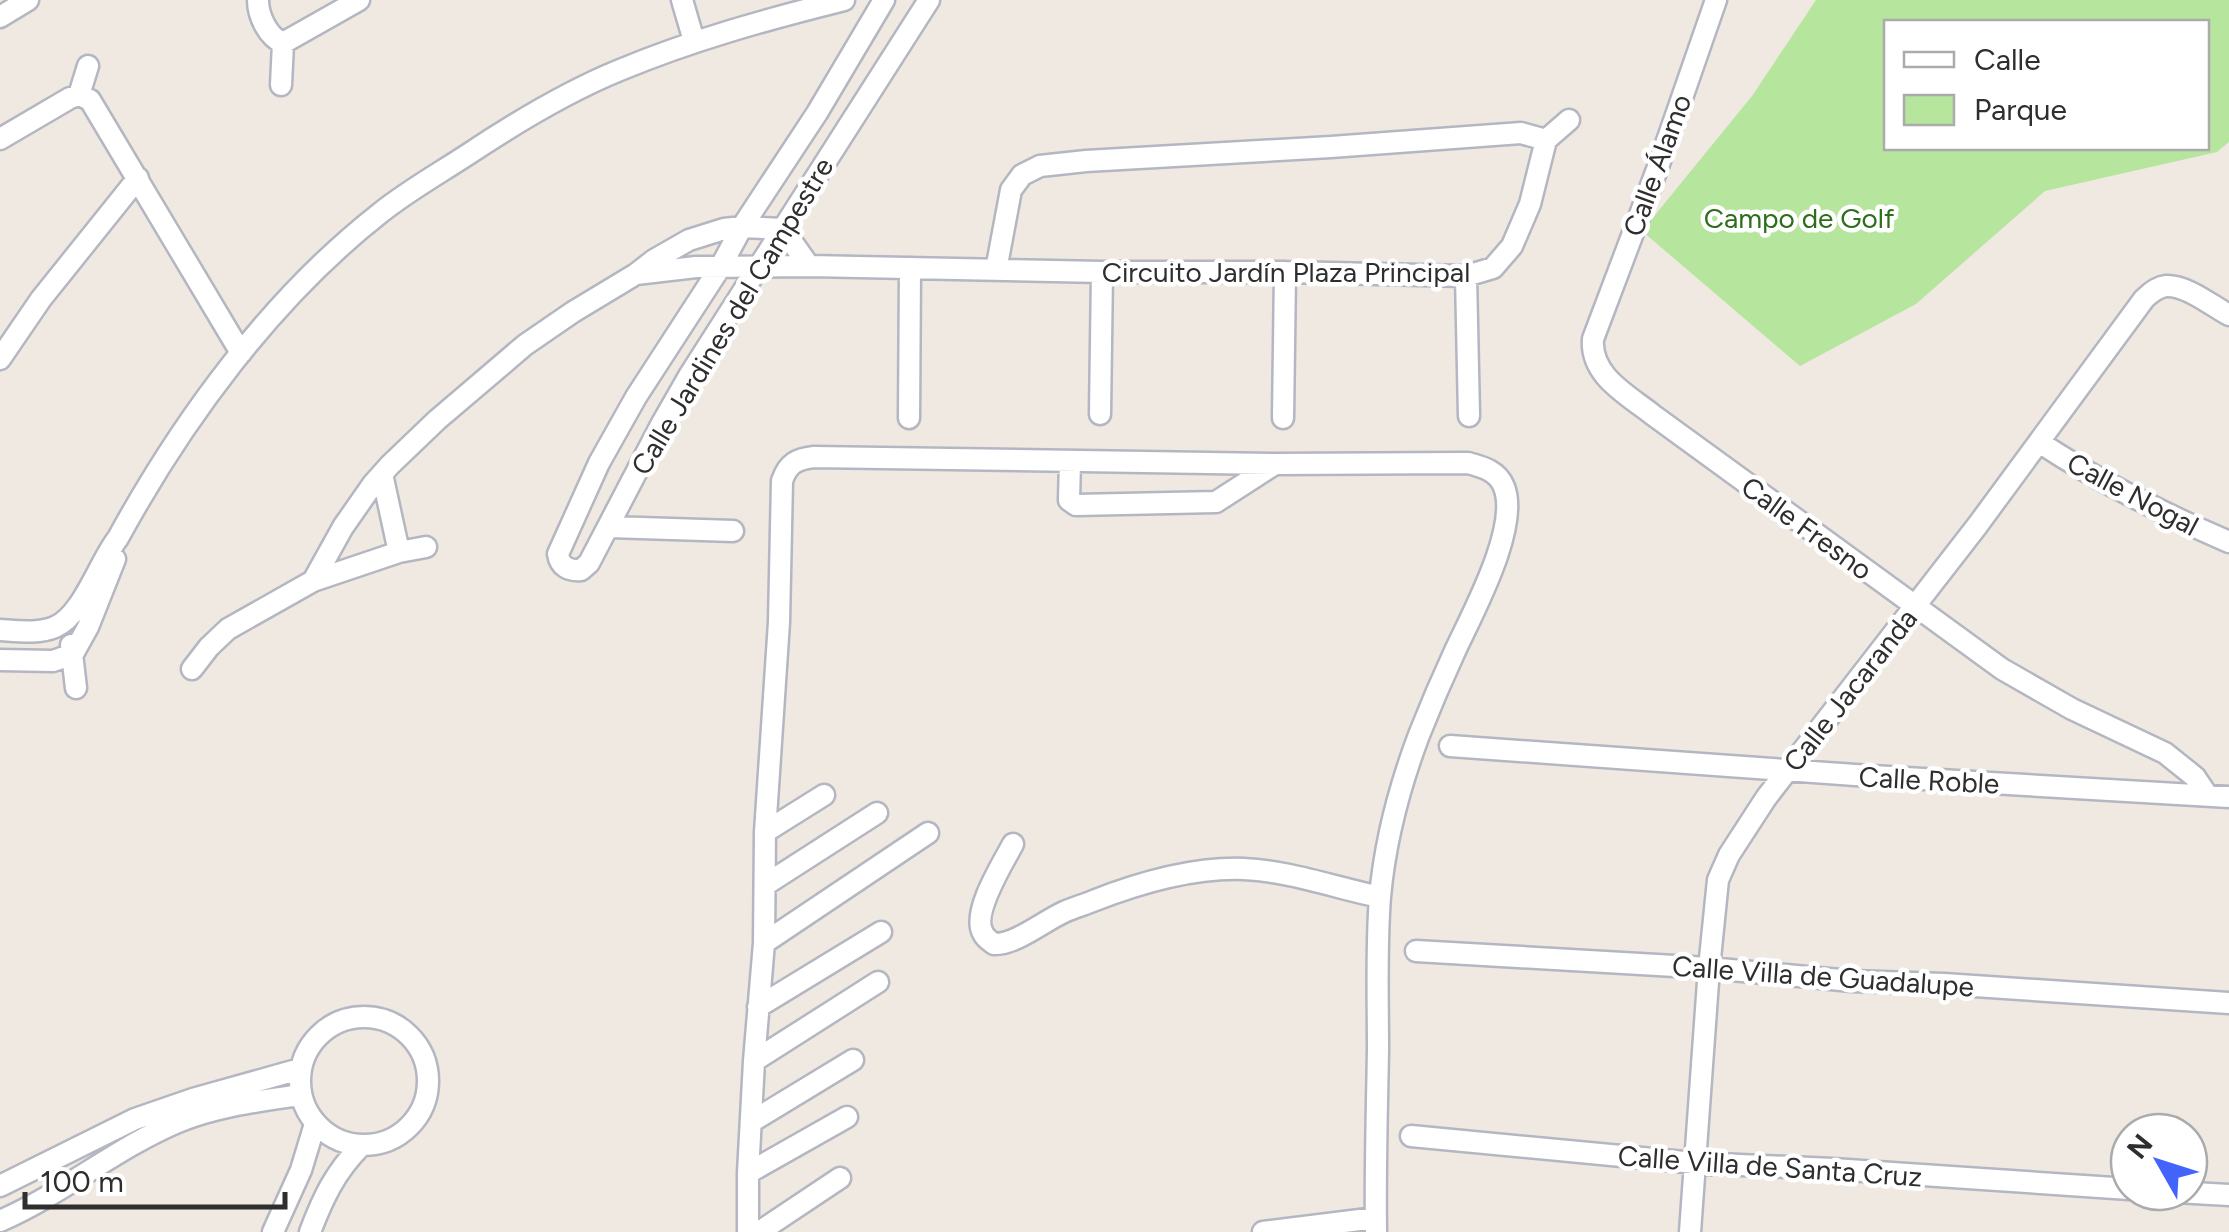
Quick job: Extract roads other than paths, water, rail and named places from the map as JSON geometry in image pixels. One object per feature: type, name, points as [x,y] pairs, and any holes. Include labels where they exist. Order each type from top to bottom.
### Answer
[{"type":"street","points":[[258,0],[261,18],[276,40],[283,43]]},
{"type":"street","points":[[283,43],[359,0]]},
{"type":"street","points":[[682,0],[694,41]]},
{"type":"street","points":[[0,630],[45,630],[65,620],[83,597],[184,428],[242,353],[297,289],[380,213],[508,128],[616,71],[694,41],[844,0]]},
{"type":"street","name":"Calle Jardines del Campestre","points":[[884,0],[818,113],[742,226],[721,266],[636,397],[599,463],[558,554],[560,562],[574,571],[586,568],[660,425],[929,0]]},
{"type":"street","name":"Calle Álamo","points":[[1596,330],[1716,0]]},
{"type":"street","points":[[281,85],[283,43]]},
{"type":"street","points":[[78,95],[88,66]]},
{"type":"street","points":[[0,140],[62,102],[78,95],[90,100],[242,353]]},
{"type":"street","points":[[996,270],[1011,190],[1022,175],[1040,166],[1520,133],[1546,140],[1569,120]]},
{"type":"street","name":"Circuito Jardín Plaza Principal","points":[[636,274],[721,266],[809,266],[1466,276],[1493,268],[1512,246],[1530,204],[1546,140]]},
{"type":"street","points":[[0,359],[41,299],[138,178]]},
{"type":"street","points":[[313,581],[333,543],[382,474],[437,420],[525,345],[654,260],[689,240],[742,226],[784,229],[809,266]]},
{"type":"street","points":[[908,418],[910,268]]},
{"type":"street","points":[[1100,414],[1102,272]]},
{"type":"street","points":[[1282,418],[1285,272]]},
{"type":"street","points":[[1466,276],[1469,416]]},
{"type":"street","name":"Calle Jacaranda","points":[[1690,1232],[1708,968],[1718,880],[1728,855],[2138,306],[2155,290],[2166,286],[2229,315]]},
{"type":"street","points":[[692,310],[719,328]]},
{"type":"street","name":"Calle Fresno","points":[[1596,330],[1592,347],[1594,361],[1602,373],[1654,415],[2002,669],[2165,753],[2196,778],[2206,795]]},
{"type":"street","name":"Calle Nogal","points":[[2039,442],[2124,494],[2229,542]]},
{"type":"street","points":[[748,1232],[782,480],[788,468],[801,458],[814,457],[1468,464],[1490,470],[1504,484],[1506,494],[1503,535],[1431,706],[1401,786],[1388,838],[1380,898],[1376,1225],[1263,1232]]},
{"type":"street","points":[[1070,461],[1070,500],[1076,505],[1213,503],[1275,464]]},
{"type":"street","points":[[382,474],[399,552]]},
{"type":"street","points":[[610,527],[733,531]]},
{"type":"street","points":[[0,660],[53,661],[73,654],[103,591],[116,557],[118,538]]},
{"type":"street","points":[[192,670],[228,629],[313,581],[426,547]]},
{"type":"street","points":[[65,620],[76,688]]},
{"type":"street","name":"Calle Roble","points":[[1450,746],[2229,796]]},
{"type":"street","points":[[765,832],[824,795]]},
{"type":"street","points":[[765,885],[876,813]]},
{"type":"street","points":[[764,943],[928,832]]},
{"type":"street","points":[[1013,844],[992,884],[980,923],[985,937],[1000,945],[1064,912],[1117,892],[1199,872],[1261,870],[1380,898]]},
{"type":"street","points":[[758,1007],[881,932]]},
{"type":"street","name":"Calle Villa de Guadalupe","points":[[1416,951],[2229,1003]]},
{"type":"street","points":[[754,1061],[878,982]]},
{"type":"street","points":[[366,1016],[388,1021],[407,1033],[421,1050],[428,1072],[427,1094],[418,1116],[403,1132],[383,1142],[361,1146],[336,1140],[316,1124],[301,1095],[300,1068],[308,1048],[324,1030],[344,1020],[366,1016]]},
{"type":"street","points":[[751,1122],[854,1060]]},
{"type":"street","points":[[300,1068],[158,1110],[4,1184],[10,1216],[160,1130],[204,1112],[301,1095]]},
{"type":"street","points":[[748,1173],[847,1117]]},
{"type":"street","points":[[273,1232],[301,1170],[316,1124]]},
{"type":"street","name":"Calle Villa de Santa Cruz","points":[[1410,1136],[1695,1164],[1833,1168],[2109,1188]]},
{"type":"street","points":[[79,1146],[89,1171]]},
{"type":"street","points":[[310,1232],[335,1176],[361,1146]]},
{"type":"street","points":[[760,1232],[840,1178]]},
{"type":"park label","name":"Campo de Golf","points":[[1799,218]]}]
